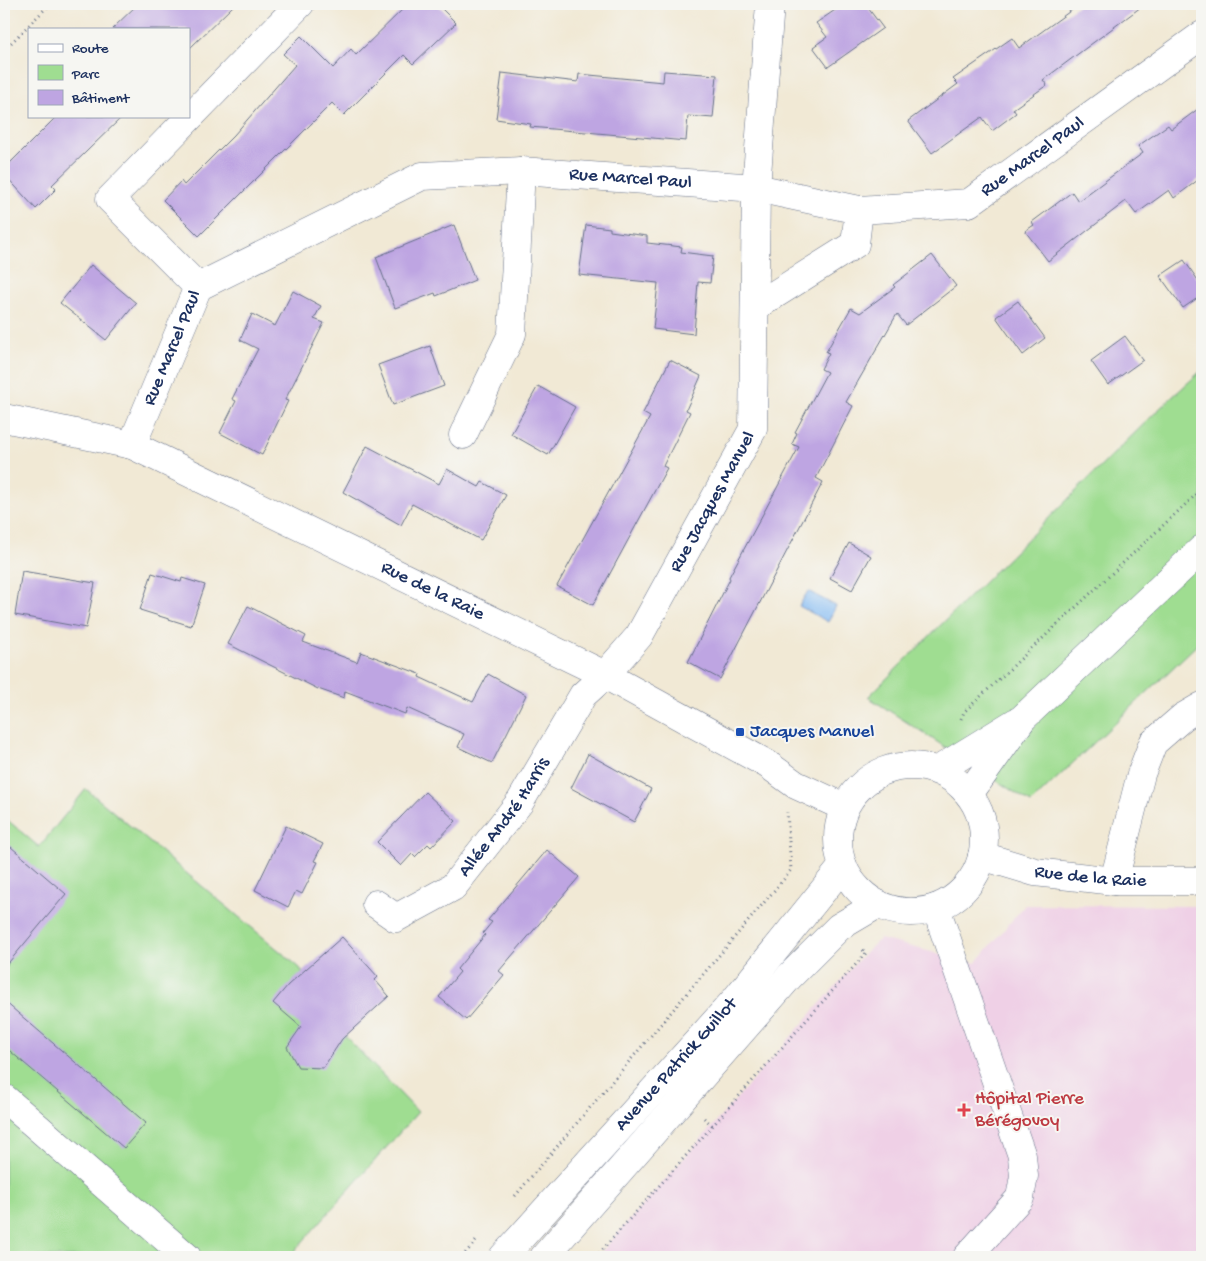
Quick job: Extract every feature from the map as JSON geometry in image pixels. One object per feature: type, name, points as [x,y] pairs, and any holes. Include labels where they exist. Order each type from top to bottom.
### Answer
[{"type":"street","points":[[190,117],[300,4]]},
{"type":"street","name":"Rue Jacques Manuel","points":[[605,675],[639,636],[753,428],[756,188],[770,4]]},
{"type":"street","name":"Rue Marcel Paul","points":[[132,445],[198,287],[422,176],[522,171],[756,188],[858,210],[969,203],[1202,35]]},
{"type":"street","points":[[189,118],[110,199],[198,287]]},
{"type":"street","points":[[463,435],[512,334],[522,171]]},
{"type":"street","points":[[755,307],[855,244],[858,210]]},
{"type":"street","name":"Rue de la Raie","points":[[4,418],[132,445],[605,675],[767,764],[796,785],[844,807]]},
{"type":"street","points":[[969,794],[1023,718],[1202,549]]},
{"type":"street","name":"Allée André Harris","points":[[376,904],[396,918],[453,887],[520,802],[583,695],[605,675]]},
{"type":"street","points":[[1114,881],[1141,774],[1153,744],[1182,717],[1202,706]]},
{"type":"street","points":[[938,770],[1023,718]]},
{"type":"street","points":[[910,765],[938,770],[955,780],[969,794],[982,823],[982,856],[976,872],[966,887],[952,899],[936,908],[907,912],[878,904],[857,888],[843,866],[838,837],[844,807],[860,785],[884,770],[910,765]]},
{"type":"street","name":"Rue de la Raie","points":[[982,856],[1035,872],[1114,881],[1202,881]]},
{"type":"street","name":"Avenue Patrick Guillot","points":[[503,1257],[734,1001],[843,866]]},
{"type":"street","name":"Avenue Patrick Guillot","points":[[544,1257],[790,976],[839,927],[878,904]]},
{"type":"street","points":[[936,908],[1022,1156],[1024,1176],[1020,1198],[967,1257]]},
{"type":"street","points":[[4,1098],[187,1257]]},
{"type":"path","points":[[4,50],[50,4]]},
{"type":"path","points":[[960,720],[964,712],[1202,489]]},
{"type":"path","points":[[513,1198],[791,870],[786,817],[789,800],[796,785]]},
{"type":"path","points":[[596,1257],[866,953],[839,927]]},
{"type":"path","points":[[462,1257],[481,1235]]},
{"type":"shaded area","name":"Hôpital Pierre Bérégovoy","points":[[1025,905],[1202,906],[1202,1257],[597,1257],[862,956],[880,939],[976,963]]},
{"type":"green space","points":[[1202,370],[1202,640],[1031,803],[868,697],[1159,409]]},
{"type":"green space","points":[[86,789],[300,968],[326,1016],[418,1112],[289,1257],[4,1257],[4,817],[39,847]]},
{"type":"water","points":[[808,591],[836,606],[828,622],[799,606]]},
{"type":"building","points":[[138,4],[235,4],[190,48],[190,28],[113,28]]},
{"type":"building","points":[[408,4],[437,4],[456,23],[413,64],[404,55],[344,115],[332,103],[199,236],[163,200],[181,181],[184,185],[234,135],[295,65],[283,54],[301,36],[333,68],[351,49],[356,55]]},
{"type":"building","points":[[844,4],[865,4],[883,28],[828,67],[813,47],[827,37],[816,23]]},
{"type":"building","points":[[1080,4],[1145,4],[1043,80],[1047,85],[1013,109],[1016,113],[992,131],[982,117],[932,153],[908,121],[958,84],[953,79],[1012,38],[1019,48]]},
{"type":"building","points":[[664,71],[717,75],[713,118],[688,116],[686,141],[530,127],[531,124],[496,119],[502,73],[578,82],[579,74],[663,82]]},
{"type":"building","points":[[1202,106],[1202,177],[1174,198],[1169,190],[1136,214],[1126,201],[1048,261],[1025,231],[1034,225],[1032,222],[1072,192],[1078,201],[1143,153],[1138,146],[1168,125],[1171,129]]},
{"type":"building","points":[[55,118],[121,118],[52,185],[56,189],[36,209],[4,174],[4,169]]},
{"type":"building","points":[[454,225],[475,280],[436,296],[435,293],[395,308],[376,257]]},
{"type":"building","points":[[586,225],[610,228],[610,231],[647,236],[647,243],[682,247],[681,252],[713,256],[710,283],[698,282],[694,334],[653,329],[658,283],[579,275]]},
{"type":"building","points":[[932,255],[956,286],[906,325],[897,314],[846,402],[853,406],[816,478],[823,482],[720,679],[688,662],[730,579],[729,577],[799,447],[792,444],[797,433],[795,432],[827,372],[821,369],[829,353],[826,352],[851,308],[860,313],[895,287],[893,285]]},
{"type":"building","points":[[1184,260],[1202,286],[1202,295],[1183,308],[1160,276]]},
{"type":"building","points":[[91,265],[136,303],[106,340],[60,303]]},
{"type":"building","points":[[293,291],[321,306],[314,319],[324,323],[285,400],[288,401],[262,455],[220,433],[236,401],[232,399],[258,349],[240,340],[252,314],[275,326]]},
{"type":"building","points":[[1018,301],[1045,338],[1023,355],[996,317]]},
{"type":"building","points":[[1125,336],[1143,360],[1108,385],[1091,361]]},
{"type":"building","points":[[430,346],[444,386],[393,405],[378,365]]},
{"type":"building","points":[[670,360],[701,376],[686,410],[690,412],[663,466],[667,468],[593,605],[557,586],[650,417],[643,413]]},
{"type":"building","points":[[538,386],[575,407],[548,455],[511,434]]},
{"type":"building","points":[[367,446],[439,484],[447,469],[479,487],[482,482],[506,495],[481,540],[412,504],[401,525],[343,492]]},
{"type":"building","points":[[849,543],[871,556],[852,590],[830,578]]},
{"type":"building","points":[[22,571],[95,583],[86,628],[15,615]]},
{"type":"building","points":[[152,573],[181,582],[182,578],[205,585],[191,626],[140,610]]},
{"type":"building","points":[[248,606],[306,636],[303,642],[357,662],[361,652],[420,674],[419,677],[473,702],[488,674],[526,695],[492,763],[458,747],[464,734],[407,708],[405,714],[345,691],[344,698],[318,689],[228,644]]},
{"type":"building","points":[[588,754],[651,789],[634,822],[571,788]]},
{"type":"building","points":[[425,792],[456,821],[431,847],[428,844],[415,857],[412,854],[401,866],[377,842]]},
{"type":"building","points":[[286,826],[323,844],[314,861],[318,862],[302,894],[296,891],[288,907],[255,890]]},
{"type":"building","points":[[4,841],[66,894],[4,968]]},
{"type":"building","points":[[547,850],[579,877],[499,971],[504,975],[466,1020],[439,997],[460,972],[457,969],[485,935],[483,933],[492,922],[488,920]]},
{"type":"building","points":[[342,937],[378,977],[375,980],[389,996],[342,1039],[323,1068],[298,1067],[287,1047],[301,1027],[273,1003],[288,985]]},
{"type":"building","points":[[4,1001],[146,1123],[124,1148],[4,1046]]},
{"type":"place","name":"Jacques Manuel","points":[[740,732]]},
{"type":"place","name":"Hôpital Pierre Bérégovoy","points":[[964,1110]]}]
